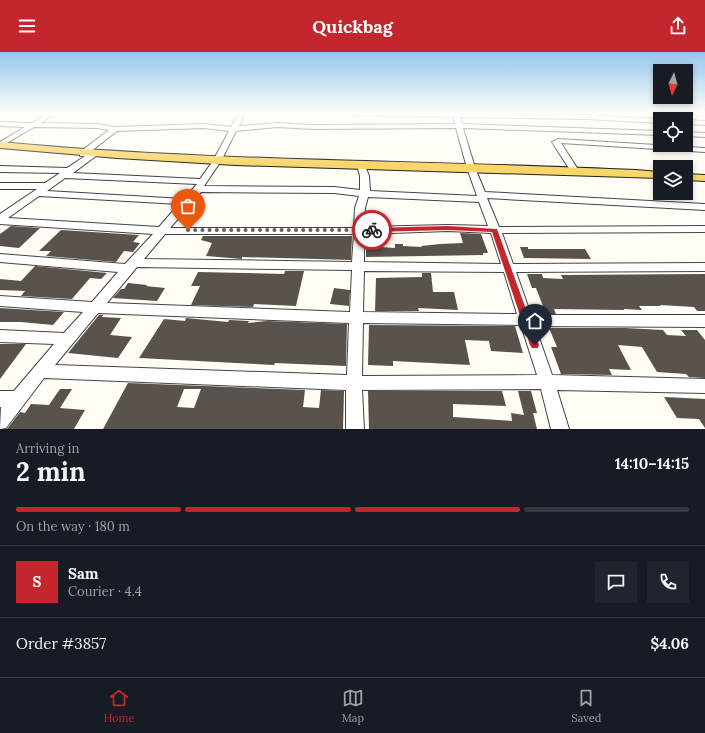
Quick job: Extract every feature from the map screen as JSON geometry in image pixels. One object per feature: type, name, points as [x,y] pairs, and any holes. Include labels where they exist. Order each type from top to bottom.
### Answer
[{"type":"main road","points":[[0,145],[88,154],[217,161],[576,171],[653,175]]},
{"type":"main road","points":[[693,177],[705,178]]},
{"type":"street","points":[[0,145],[23,131]]},
{"type":"street","points":[[2,222],[38,193],[67,173],[113,131]]},
{"type":"street","points":[[0,422],[40,371],[200,186],[217,161],[232,131]]},
{"type":"street","points":[[461,131],[472,168],[547,382],[560,429]]},
{"type":"street","points":[[627,131],[653,132]]},
{"type":"street","points":[[693,134],[705,135]]},
{"type":"street","points":[[576,171],[556,142],[705,150]]},
{"type":"street","points":[[355,429],[354,383],[360,208],[366,194],[366,176],[361,165]]},
{"type":"street","points":[[0,169],[67,173],[200,186],[334,190],[366,194],[482,197],[705,207]]},
{"type":"street","points":[[0,186],[48,186]]},
{"type":"street","points":[[38,193],[186,202]]},
{"type":"street","points":[[2,222],[162,231],[448,228],[495,230],[705,229]]},
{"type":"street","points":[[0,258],[132,266],[705,267]]},
{"type":"street","points":[[0,301],[94,309],[357,319],[705,321]]},
{"type":"street","points":[[0,336],[68,339]]},
{"type":"street","points":[[40,371],[354,383],[547,382],[705,386]]},
{"type":"street","points":[[0,399],[18,398]]},
{"type":"building","points":[[11,226],[40,228],[19,248],[0,246],[0,234]]},
{"type":"building","points":[[61,230],[139,235],[133,242],[140,243],[133,252],[124,251],[116,262],[46,256],[51,251],[39,251]]},
{"type":"building","points":[[460,233],[481,234],[488,253],[483,253],[483,255],[366,257],[366,246],[395,248],[395,244],[422,247],[421,246],[463,243]]},
{"type":"building","points":[[203,236],[352,236],[351,260],[242,257],[242,259],[206,256],[212,243],[201,240]]},
{"type":"building","points":[[520,247],[528,247],[528,249],[585,249],[591,259],[524,258]]},
{"type":"building","points":[[35,266],[107,273],[101,279],[90,278],[72,299],[21,296],[25,291],[0,290],[0,279],[21,281]]},
{"type":"building","points":[[285,271],[304,271],[296,306],[254,304],[253,307],[191,305],[200,286],[191,286],[198,272],[284,274]]},
{"type":"building","points":[[422,273],[431,273],[433,292],[454,292],[458,310],[418,308],[419,311],[375,311],[376,278],[422,277]]},
{"type":"building","points":[[527,274],[542,274],[543,278],[563,279],[561,275],[705,274],[705,311],[697,311],[694,307],[660,305],[661,306],[639,306],[642,310],[554,309],[556,314],[546,314],[536,288],[532,288]]},
{"type":"building","points":[[128,283],[165,288],[157,301],[113,298],[121,289],[124,289]]},
{"type":"building","points":[[334,288],[350,290],[349,306],[330,304]]},
{"type":"building","points":[[0,308],[64,312],[53,325],[0,322]]},
{"type":"building","points":[[99,315],[103,315],[102,317],[121,318],[110,335],[132,337],[118,358],[68,353]]},
{"type":"building","points":[[186,318],[228,322],[229,320],[249,321],[248,323],[267,321],[347,324],[346,366],[275,363],[274,365],[139,358],[164,319],[185,321]]},
{"type":"building","points":[[369,325],[515,326],[523,353],[491,351],[489,341],[465,340],[470,365],[393,361],[393,366],[368,365]]},
{"type":"building","points":[[549,328],[625,328],[663,330],[667,335],[686,336],[681,330],[697,330],[705,340],[705,378],[689,377],[686,374],[657,372],[642,347],[618,345],[631,370],[609,369],[612,375],[561,374],[551,347],[557,347]]},
{"type":"building","points":[[0,344],[26,344],[0,379]]},
{"type":"building","points":[[128,383],[305,390],[303,407],[319,408],[321,390],[344,391],[343,429],[103,429]],"holes":[[[184,389],[201,389],[194,408],[177,407]]]},
{"type":"building","points":[[60,389],[72,389],[60,408],[85,410],[74,429],[7,429],[20,412],[25,413],[31,404],[49,405]]},
{"type":"building","points":[[368,391],[502,391],[506,406],[453,404],[453,417],[512,421],[511,413],[524,415],[518,391],[531,391],[537,413],[533,413],[537,429],[369,429]]},
{"type":"building","points":[[664,397],[705,399],[705,428],[699,419],[677,418]]},
{"type":"way so far","points":[[188,230],[372,230]]},
{"type":"route","points":[[372,230],[448,228],[495,230],[535,345]]}]
